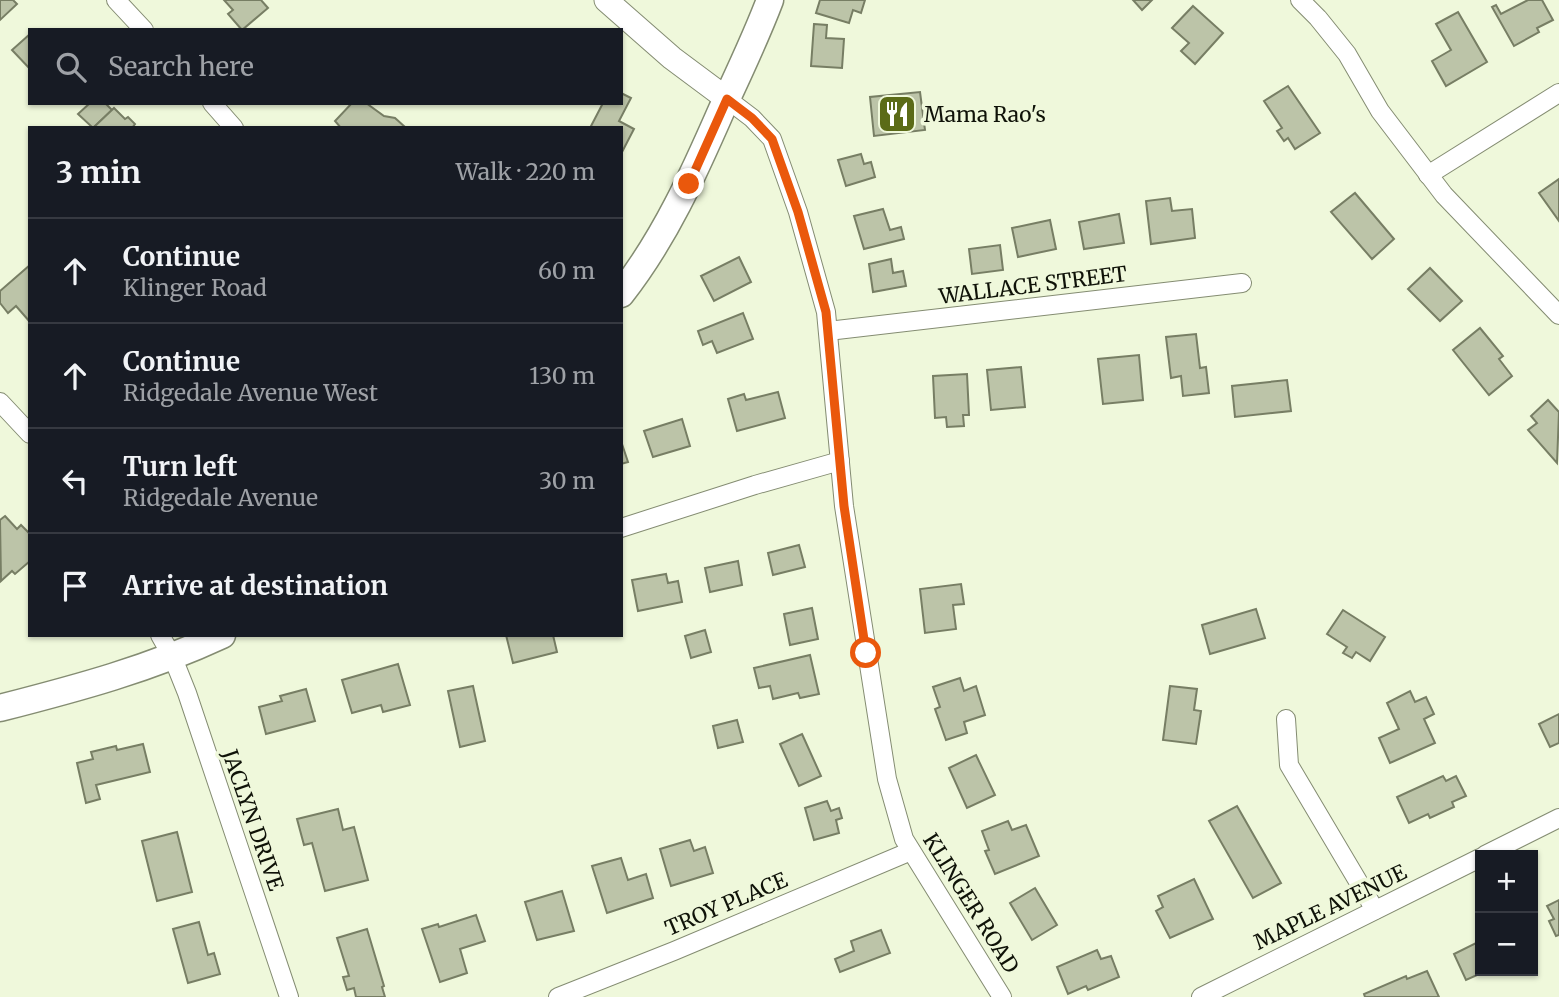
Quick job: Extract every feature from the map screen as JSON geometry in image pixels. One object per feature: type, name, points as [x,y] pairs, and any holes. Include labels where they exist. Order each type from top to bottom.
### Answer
[{"type":"main road","points":[[623,291],[678,205],[770,0]]},
{"type":"main road","points":[[0,708],[91,685],[167,646],[212,637]]},
{"type":"street","points":[[116,0],[142,28]]},
{"type":"street","points":[[606,0],[672,58],[727,99]]},
{"type":"street","points":[[1300,0],[1347,54],[1380,111],[1444,195],[1559,315]]},
{"type":"street","points":[[1428,175],[1559,93]]},
{"type":"street","name":"KLINGER ROAD","points":[[727,99],[752,118],[772,139],[798,212],[826,312],[844,506],[887,779],[904,839],[1002,997]]},
{"type":"street","points":[[214,105],[232,126]]},
{"type":"street","name":"WALLACE STREET","points":[[828,331],[1242,283]]},
{"type":"street","points":[[0,402],[28,432]]},
{"type":"street","points":[[623,527],[840,461]]},
{"type":"street","name":"JACLYN DRIVE","points":[[167,646],[289,997]]},
{"type":"street","points":[[1286,719],[1290,765],[1375,910]]},
{"type":"street","points":[[1495,850],[1559,818]]},
{"type":"street","name":"TROY PLACE","points":[[558,997],[911,851]]},
{"type":"street","name":"MAPLE AVENUE","points":[[1200,997],[1475,860]]},
{"type":"building","points":[[0,0],[13,0],[17,4],[0,20]]},
{"type":"building","points":[[224,0],[261,0],[268,8],[244,28],[240,28],[228,14],[233,10]]},
{"type":"building","points":[[820,0],[865,0],[861,13],[853,10],[849,23],[816,13]]},
{"type":"building","points":[[1133,0],[1152,0],[1142,10]]},
{"type":"building","points":[[1528,0],[1542,0],[1553,20],[1537,28],[1539,32],[1514,46],[1492,7],[1496,5],[1501,14]]},
{"type":"building","points":[[1193,6],[1223,33],[1195,64],[1181,51],[1189,43],[1172,28]]},
{"type":"building","points":[[1458,12],[1487,62],[1446,86],[1432,61],[1451,50],[1436,24]]},
{"type":"building","points":[[814,24],[827,25],[826,38],[844,39],[842,68],[811,66]]},
{"type":"building","points":[[28,36],[28,67],[12,50]]},
{"type":"building","points":[[1288,86],[1320,133],[1295,149],[1288,138],[1284,141],[1277,131],[1282,128],[1264,101]]},
{"type":"building","name":"Mama Rao's","points":[[920,92],[925,130],[874,136],[870,97]]},
{"type":"building","points":[[623,94],[631,98],[619,121],[634,129],[623,150],[623,126],[591,126],[602,105],[623,105]]},
{"type":"building","points":[[88,105],[107,105],[112,110],[95,126],[91,126],[78,114]]},
{"type":"building","points":[[350,105],[369,105],[384,116],[395,118],[404,126],[339,126],[335,121]]},
{"type":"building","points":[[114,108],[135,124],[134,126],[95,126]]},
{"type":"building","points":[[861,154],[864,164],[871,162],[875,177],[846,186],[838,160]]},
{"type":"building","points":[[1559,179],[1559,221],[1539,193]]},
{"type":"building","points":[[1355,193],[1394,239],[1372,259],[1331,212]]},
{"type":"building","points":[[1170,198],[1172,211],[1192,209],[1195,238],[1151,244],[1146,201]]},
{"type":"building","points":[[883,209],[890,230],[901,227],[904,239],[864,249],[854,216]]},
{"type":"building","points":[[1119,214],[1124,243],[1084,249],[1079,222]]},
{"type":"building","points":[[1050,220],[1056,249],[1018,257],[1012,228]]},
{"type":"building","points":[[1000,245],[1003,270],[972,274],[969,249]]},
{"type":"building","points":[[739,257],[751,282],[714,301],[701,276]]},
{"type":"building","points":[[891,259],[893,273],[903,271],[906,286],[873,292],[869,264]]},
{"type":"building","points":[[28,267],[28,320],[16,306],[8,313],[0,303],[0,291]]},
{"type":"building","points":[[1430,268],[1462,301],[1440,321],[1408,289]]},
{"type":"building","points":[[743,313],[753,339],[717,353],[712,341],[703,345],[698,331]]},
{"type":"building","points":[[1480,328],[1503,356],[1499,359],[1512,376],[1489,395],[1453,350]]},
{"type":"building","points":[[1196,334],[1200,368],[1206,367],[1209,393],[1183,396],[1181,376],[1171,378],[1166,337]]},
{"type":"building","points":[[1139,355],[1143,400],[1103,404],[1098,359]]},
{"type":"building","points":[[1021,367],[1025,407],[991,410],[987,370]]},
{"type":"building","points":[[967,374],[969,415],[963,415],[964,426],[947,427],[946,417],[935,418],[933,376]]},
{"type":"building","points":[[1287,380],[1291,411],[1235,417],[1232,386]]},
{"type":"building","points":[[778,392],[785,418],[737,431],[728,399],[744,394],[746,400]]},
{"type":"building","points":[[1548,400],[1559,412],[1557,463],[1528,430],[1537,423],[1531,416]]},
{"type":"building","points":[[682,419],[690,446],[653,457],[644,431]]},
{"type":"building","points":[[623,447],[628,462],[623,463]]},
{"type":"building","points":[[5,516],[17,529],[21,525],[28,532],[28,563],[15,574],[12,571],[1,581],[0,520]]},
{"type":"building","points":[[799,545],[805,567],[773,575],[768,553]]},
{"type":"building","points":[[738,561],[742,585],[710,592],[705,568]]},
{"type":"building","points":[[666,574],[668,583],[678,581],[682,602],[638,611],[632,580]]},
{"type":"building","points":[[961,584],[964,604],[953,605],[956,629],[925,633],[920,589]]},
{"type":"building","points":[[812,608],[818,639],[790,645],[784,614]]},
{"type":"building","points":[[1256,609],[1265,638],[1210,654],[1202,625]]},
{"type":"building","points":[[1343,610],[1385,637],[1370,661],[1356,652],[1352,658],[1343,653],[1347,647],[1327,634]]},
{"type":"building","points":[[705,630],[711,652],[691,658],[685,636]]},
{"type":"building","points":[[506,637],[553,637],[557,652],[513,663]]},
{"type":"building","points":[[810,655],[819,694],[800,698],[798,693],[773,699],[770,686],[759,688],[754,668]]},
{"type":"building","points":[[398,664],[410,705],[383,712],[381,705],[352,713],[342,680]]},
{"type":"building","points":[[960,678],[964,691],[976,686],[985,715],[964,722],[967,733],[946,740],[935,709],[940,707],[933,687]]},
{"type":"building","points":[[473,686],[485,741],[460,747],[448,691]]},
{"type":"building","points":[[1170,686],[1197,689],[1194,710],[1201,711],[1196,744],[1163,740]]},
{"type":"building","points":[[306,689],[315,721],[266,734],[259,707],[282,701],[280,696]]},
{"type":"building","points":[[1410,691],[1415,702],[1426,697],[1434,714],[1424,719],[1435,743],[1390,763],[1379,738],[1399,729],[1387,703]]},
{"type":"building","points":[[1559,714],[1559,743],[1550,747],[1539,724]]},
{"type":"building","points":[[737,720],[743,742],[718,748],[713,726]]},
{"type":"building","points":[[802,734],[821,776],[799,786],[780,744]]},
{"type":"building","points":[[143,744],[150,772],[96,785],[100,799],[86,803],[77,763],[93,759],[91,752],[116,746],[117,750]]},
{"type":"building","points":[[976,755],[995,795],[967,808],[949,768]]},
{"type":"building","points":[[1443,776],[1446,781],[1456,776],[1466,796],[1452,802],[1454,807],[1430,818],[1428,814],[1409,823],[1397,797]]},
{"type":"building","points":[[827,801],[831,811],[839,808],[842,818],[836,820],[839,833],[814,840],[805,808]]},
{"type":"building","points":[[1237,806],[1281,883],[1253,898],[1209,821]]},
{"type":"building","points":[[338,809],[343,830],[354,827],[368,880],[325,891],[312,843],[304,845],[297,819]]},
{"type":"building","points":[[1008,821],[1012,830],[1026,825],[1039,856],[995,874],[985,851],[989,850],[982,831]]},
{"type":"building","points":[[177,832],[192,892],[157,901],[142,841]]},
{"type":"building","points":[[690,840],[694,851],[705,847],[713,873],[671,886],[660,849]]},
{"type":"building","points":[[621,858],[628,880],[646,874],[653,898],[607,913],[592,866]]},
{"type":"building","points":[[1194,879],[1213,919],[1170,938],[1156,911],[1163,907],[1158,896]]},
{"type":"building","points":[[1035,888],[1057,925],[1032,940],[1010,903]]},
{"type":"building","points":[[562,891],[574,931],[537,940],[525,902]]},
{"type":"building","points":[[1559,900],[1559,935],[1556,936],[1549,921],[1554,919],[1547,906]]},
{"type":"building","points":[[476,915],[485,941],[460,949],[467,973],[440,982],[422,929],[438,924],[439,927]]},
{"type":"building","points":[[199,922],[208,955],[214,953],[220,974],[188,983],[173,929]]},
{"type":"building","points":[[367,929],[385,997],[356,997],[354,988],[347,990],[343,977],[349,976],[337,938]]},
{"type":"building","points":[[881,930],[890,953],[840,972],[835,959],[854,951],[851,941]]},
{"type":"building","points":[[1475,944],[1475,976],[1466,980],[1454,954]]},
{"type":"building","points":[[1097,950],[1101,959],[1111,956],[1119,977],[1088,990],[1086,986],[1068,994],[1057,967]]},
{"type":"building","points":[[1427,971],[1439,997],[1365,997],[1364,994],[1406,976],[1407,979]]},
{"type":"place","name":"Mama Rao's","points":[[897,114]]},
{"type":"route","points":[[689,184],[727,99],[752,118],[772,139],[798,212],[826,312],[844,506],[866,653]]}]
